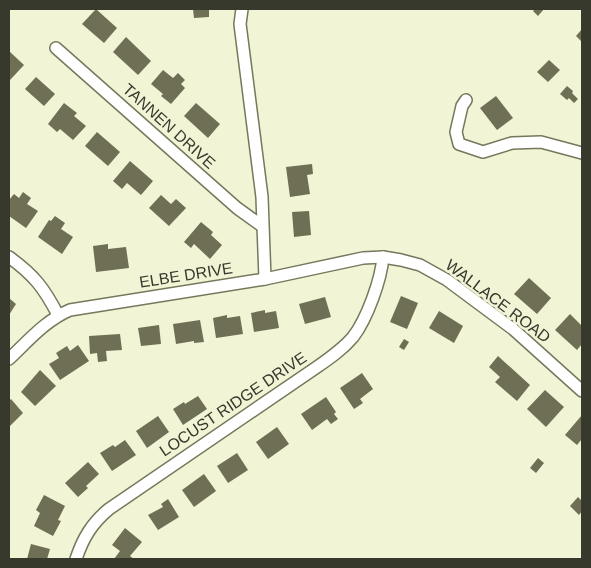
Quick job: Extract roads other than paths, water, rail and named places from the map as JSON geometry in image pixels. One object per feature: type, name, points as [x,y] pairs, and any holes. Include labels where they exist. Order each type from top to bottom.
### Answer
[{"type":"street","points":[[242,9],[240,24],[262,197],[265,279]]},
{"type":"street","name":"TANNEN DRIVE","points":[[56,48],[237,208],[262,226]]},
{"type":"street","points":[[466,100],[462,106],[456,132],[459,144],[483,152],[512,143],[540,142],[582,153]]},
{"type":"street","points":[[9,257],[39,282],[58,315]]},
{"type":"street","name":"ELBE DRIVE","points":[[9,359],[58,315],[70,310],[265,279],[341,262],[383,257]]},
{"type":"street","name":"WALLACE ROAD","points":[[383,257],[420,265],[447,280],[513,329],[582,391]]},
{"type":"street","name":"LOCUST RIDGE DRIVE","points":[[76,559],[88,530],[109,509],[342,348],[361,324],[380,277],[383,257]]}]
